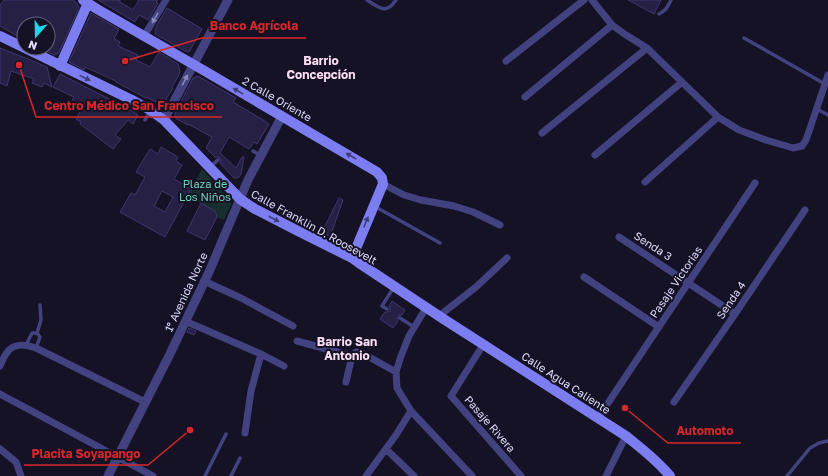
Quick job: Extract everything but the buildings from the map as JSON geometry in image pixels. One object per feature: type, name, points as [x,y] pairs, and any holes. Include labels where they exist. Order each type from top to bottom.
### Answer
[{"type":"main road","name":"2 Calle Oriente","points":[[90,2],[125,28],[144,36],[377,172],[382,178],[383,184]]},
{"type":"main road","points":[[60,66],[90,2]]},
{"type":"main road","name":"Calle Franklin D. Roosevelt","points":[[0,36],[150,110],[164,120],[179,140],[198,159],[210,168],[240,199],[255,209],[352,258],[440,317]]},
{"type":"main road","points":[[352,258],[383,184]]},
{"type":"main road","name":"Calle Agua Caliente","points":[[440,317],[626,436],[653,458],[670,476]]},
{"type":"street","points":[[144,36],[166,0]]},
{"type":"street","points":[[164,120],[228,0]]},
{"type":"street","points":[[506,61],[584,0]]},
{"type":"street","points":[[592,0],[612,25],[647,48],[718,117],[739,130],[766,140],[793,148],[802,146],[806,140],[828,75]]},
{"type":"street","points":[[525,97],[612,25]]},
{"type":"street","points":[[542,133],[647,48]]},
{"type":"street","points":[[595,154],[682,82]]},
{"type":"street","name":"1° Avenida Norte","points":[[108,476],[169,356],[204,281],[258,154],[282,116]]},
{"type":"street","points":[[645,182],[718,117]]},
{"type":"street","name":"Pasaje Victorias","points":[[598,418],[755,183]]},
{"type":"street","points":[[383,184],[404,195],[421,200],[454,206],[473,212],[500,225]]},
{"type":"street","name":"Senda 4","points":[[674,402],[736,314],[805,210]]},
{"type":"street","name":"Senda 3","points":[[619,237],[736,314]]},
{"type":"street","points":[[440,317],[476,287],[507,258]]},
{"type":"street","points":[[584,277],[659,327]]},
{"type":"street","points":[[204,281],[241,298],[293,326]]},
{"type":"street","points":[[426,308],[409,336],[401,356],[396,372],[397,388],[411,411],[472,476]]},
{"type":"street","points":[[185,321],[261,354],[284,366]]},
{"type":"street","points":[[297,341],[352,356]]},
{"type":"street","points":[[0,366],[10,349],[16,346],[26,345],[36,348],[145,402]]},
{"type":"street","name":"Pasaje Rivera","points":[[483,345],[451,396],[521,476]]},
{"type":"street","points":[[346,382],[352,356],[356,352],[362,353],[396,372]]},
{"type":"street","points":[[245,433],[251,391],[261,354]]},
{"type":"street","points":[[0,394],[153,476]]},
{"type":"street","points":[[366,476],[396,436],[411,411]]},
{"type":"street","points":[[606,476],[626,436]]},
{"type":"street","points":[[0,449],[16,462],[21,476]]},
{"type":"street","points":[[386,449],[414,476]]},
{"type":"lane","points":[[368,0],[380,8],[386,9],[391,8],[396,0]]},
{"type":"lane","points":[[659,14],[664,12],[671,0]]},
{"type":"lane","points":[[744,38],[825,84]]},
{"type":"lane","points":[[817,109],[828,115]]},
{"type":"lane","points":[[145,120],[150,110]]},
{"type":"lane","points":[[210,168],[218,160]]},
{"type":"lane","points":[[373,206],[440,243]]},
{"type":"lane","points":[[387,309],[382,306],[394,287]]},
{"type":"lane","points":[[37,333],[41,320],[40,305]]},
{"type":"lane","points":[[400,318],[414,327]]},
{"type":"lane","points":[[26,345],[32,333],[37,333]]},
{"type":"lane","points":[[37,333],[40,337]]},
{"type":"lane","points":[[40,337],[45,336]]},
{"type":"lane","points":[[36,348],[40,337]]},
{"type":"lane","points":[[205,476],[226,434]]},
{"type":"lane","points":[[787,476],[810,448],[828,441]]},
{"type":"lane","points":[[231,476],[240,458]]},
{"type":"green space","name":"Plaza de Los Niños","points":[[202,169],[231,201],[231,205],[224,220],[217,217],[215,211],[187,196]]},
{"type":"place","name":"Banco Agrícola","points":[[125,61]]},
{"type":"place","name":"Centro Médico San Francisco","points":[[19,65]]},
{"type":"place","name":"Automoto","points":[[625,408]]},
{"type":"place","name":"Placita Soyapango","points":[[190,430]]},
{"type":"district","name":"Barrio Concepción","points":[[321,68]]},
{"type":"district","name":"Barrio San Antonio","points":[[347,349]]}]
